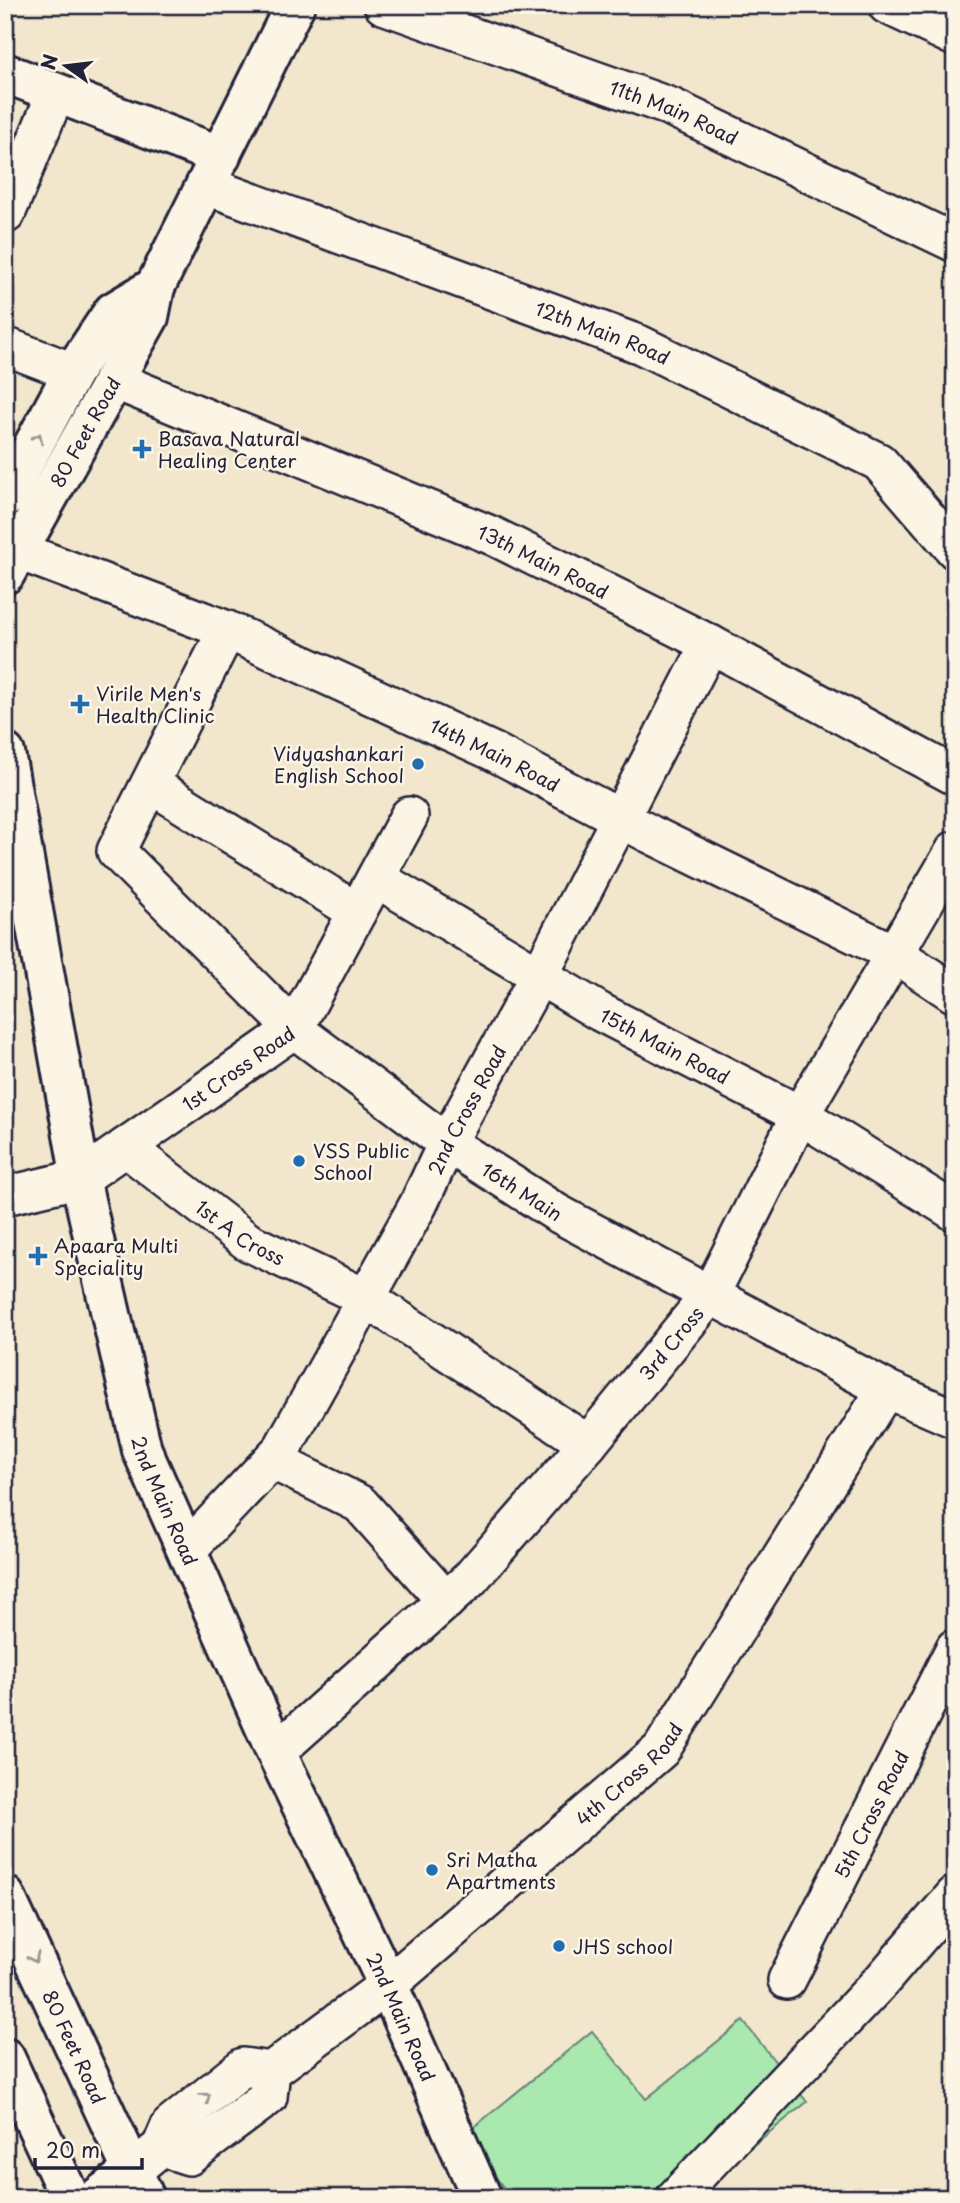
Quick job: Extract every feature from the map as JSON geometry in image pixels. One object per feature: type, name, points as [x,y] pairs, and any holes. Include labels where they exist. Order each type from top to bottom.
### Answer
[{"type":"street","name":"80 Feet Road","points":[[12,563],[149,317],[155,287],[295,5]]},
{"type":"street","name":"11th Main Road","points":[[383,5],[671,107],[955,243]]},
{"type":"street","points":[[887,5],[955,37]]},
{"type":"street","points":[[5,73],[56,93],[213,171]]},
{"type":"street","points":[[6,214],[56,93]]},
{"type":"street","name":"12th Main Road","points":[[213,171],[641,345],[879,462],[955,550]]},
{"type":"street","name":"80 Feet Road","points":[[5,498],[73,372],[113,312],[155,287]]},
{"type":"street","points":[[5,346],[73,372]]},
{"type":"street","name":"13th Main Road","points":[[114,380],[493,536],[710,644],[955,776]]},
{"type":"street","name":"14th Main Road","points":[[12,563],[227,630],[494,752],[621,819],[895,954],[955,994]]},
{"type":"street","points":[[227,630],[150,784],[358,912]]},
{"type":"street","name":"2nd Cross Road","points":[[187,1550],[282,1449],[418,1205],[447,1143],[539,976],[710,644]]},
{"type":"street","name":"2nd Main Road","points":[[5,753],[81,1178],[142,1450],[276,1752],[388,1985],[482,2198]]},
{"type":"street","name":"16th Main","points":[[150,784],[116,850],[294,1029],[447,1143],[557,1213],[886,1389],[955,1419]]},
{"type":"street","name":"1st Cross Road","points":[[5,1196],[81,1178],[294,1029],[410,816]]},
{"type":"street","name":"3rd Cross","points":[[276,1752],[469,1580],[588,1444],[710,1295],[800,1115],[955,850]]},
{"type":"street","name":"15th Main Road","points":[[376,878],[600,1012],[800,1115],[955,1212]]},
{"type":"street","name":"1st A Cross","points":[[125,1147],[248,1242],[366,1298],[588,1444]]},
{"type":"street","name":"4th Cross Road","points":[[139,2185],[170,2126],[243,2067],[271,2071],[388,1985],[661,1751],[886,1389]]},
{"type":"street","points":[[272,1460],[360,1504],[446,1601]]},
{"type":"street","name":"5th Cross Road","points":[[787,1980],[949,1671]]},
{"type":"street","points":[[675,2198],[883,1979],[955,1895]]},
{"type":"street","name":"80 Feet Road","points":[[5,1896],[139,2185]]},
{"type":"street","points":[[5,2058],[69,2198]]},
{"type":"street","points":[[97,2198],[139,2185]]},
{"type":"green space","points":[[743,2021],[807,2102],[688,2198],[512,2198],[463,2136],[592,2031],[646,2099]]},
{"type":"place","name":"Basava Natural Healing Center","points":[[142,449]]},
{"type":"place","name":"Virile Men's Health Clinic","points":[[80,704]]},
{"type":"place","name":"Vidyashankari English School","points":[[418,764]]},
{"type":"place","name":"VSS Public School","points":[[299,1161]]},
{"type":"place","name":"Apaara Multi Speciality","points":[[38,1256]]},
{"type":"place","name":"Sri Matha Apartments","points":[[432,1870]]},
{"type":"place","name":"JHS school","points":[[559,1946]]}]
